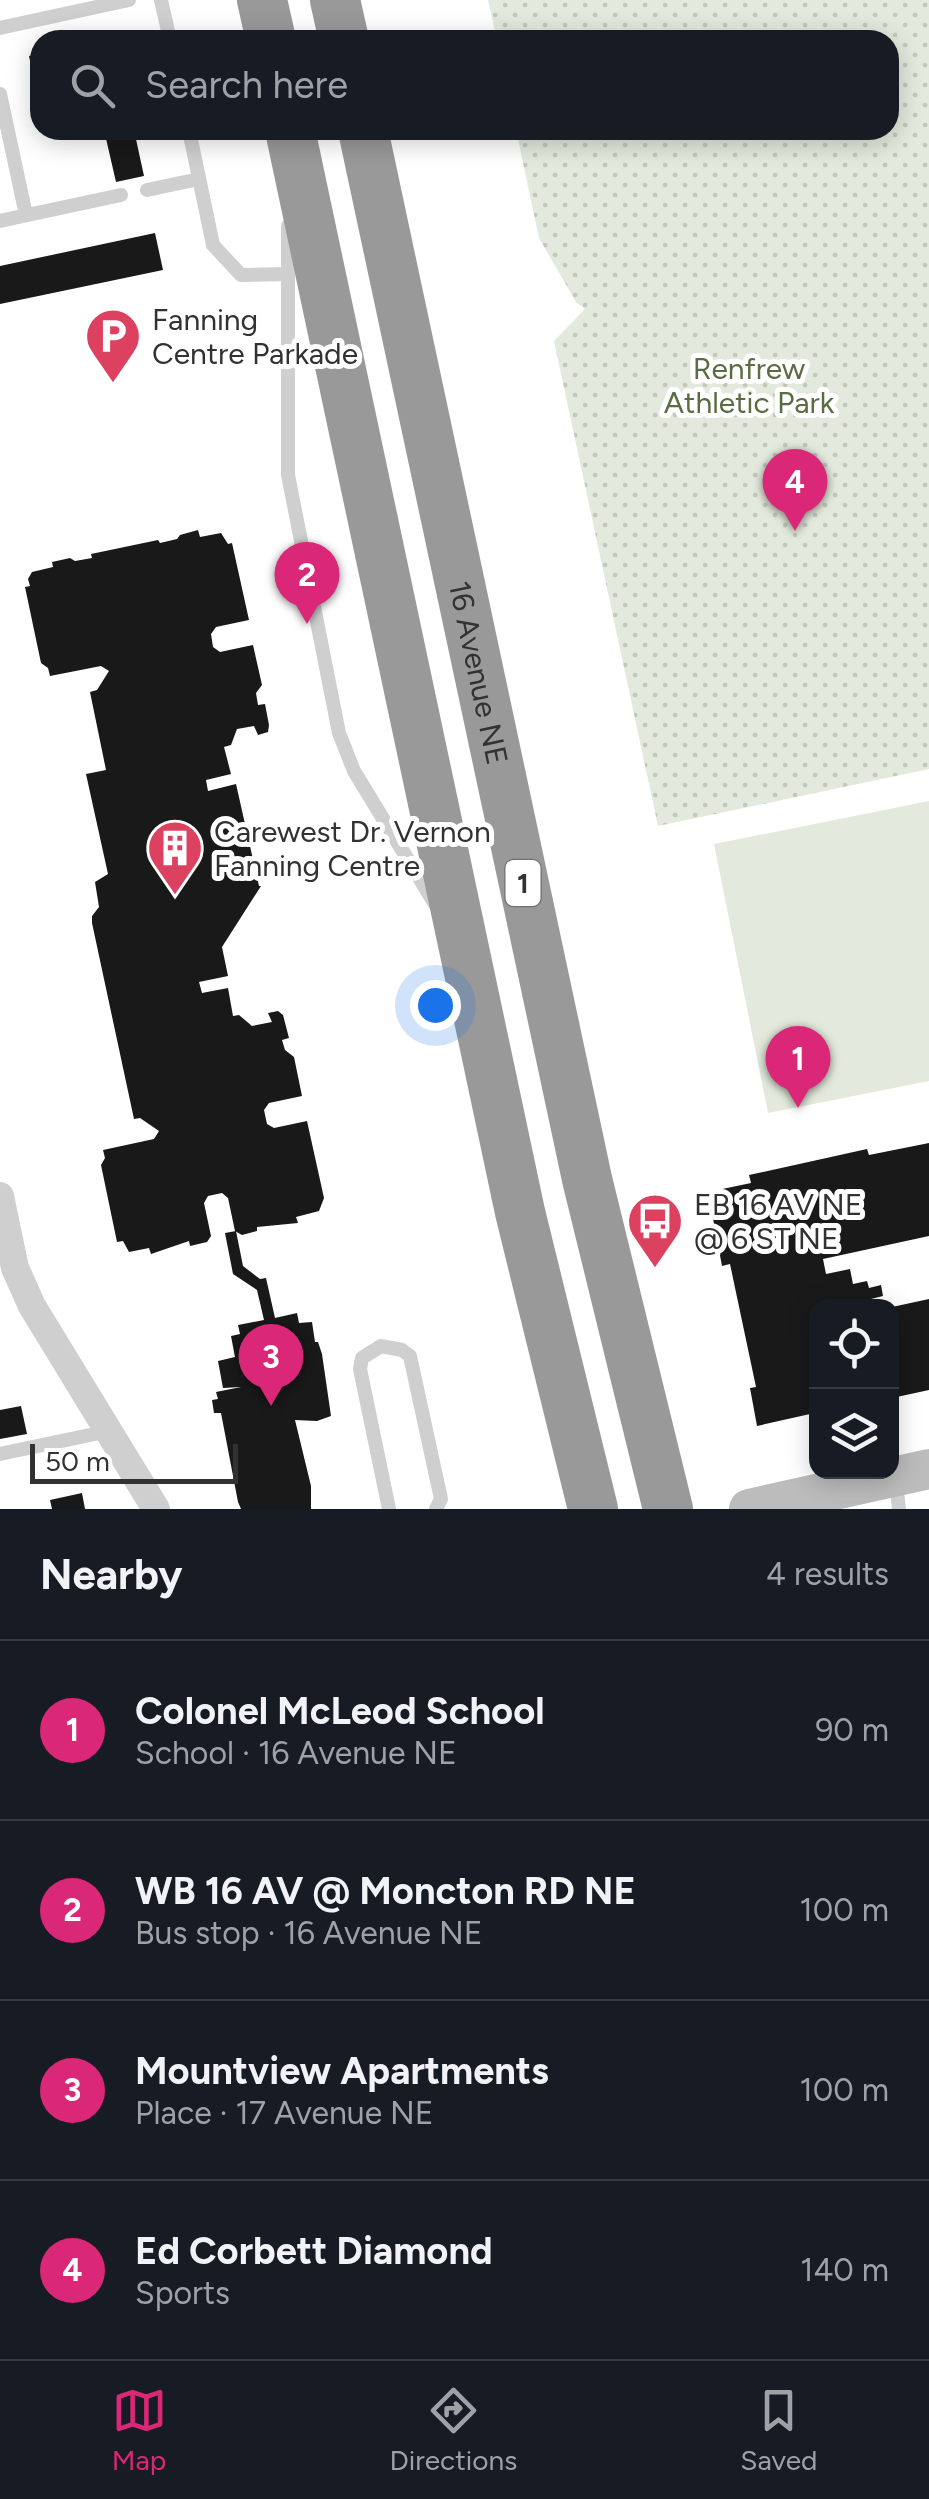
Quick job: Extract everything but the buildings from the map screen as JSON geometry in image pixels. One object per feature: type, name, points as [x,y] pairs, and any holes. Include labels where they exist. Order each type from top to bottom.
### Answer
[{"type":"highway","points":[[262,0],[269,30]]},
{"type":"highway","points":[[335,0],[342,30]]},
{"type":"highway","points":[[291,140],[520,1212],[593,1509]]},
{"type":"highway","name":"16 Avenue NE","points":[[365,140],[587,1179],[668,1509]]},
{"type":"street","points":[[0,1196],[8,1269],[156,1509]]},
{"type":"street","points":[[750,1509],[908,1485]]},
{"type":"lane","points":[[0,28],[130,0]]},
{"type":"lane","points":[[162,0],[168,30]]},
{"type":"lane","points":[[0,94],[26,215]]},
{"type":"lane","points":[[191,140],[213,245],[241,275],[288,274]]},
{"type":"lane","points":[[289,140],[288,474],[339,733],[354,771],[463,950]]},
{"type":"lane","points":[[147,190],[199,179]]},
{"type":"lane","points":[[0,220],[121,195]]},
{"type":"lane","points":[[389,1509],[360,1369],[362,1358],[381,1346],[402,1350],[410,1356],[441,1500],[436,1509]]},
{"type":"lane","points":[[0,1454],[108,1431]]},
{"type":"green space","name":"Renfrew Athletic Park","points":[[488,0],[929,0],[929,769],[658,826],[554,341],[585,309],[576,302],[539,238],[518,140],[899,140],[899,30],[495,30]]},
{"type":"green space","points":[[929,801],[929,1081],[768,1113],[714,844]]},
{"type":"place","name":"Fanning Centre Parkade","points":[[113,385]]},
{"type":"place","name":"Ed Corbett Diamond","points":[[795,531]]},
{"type":"place","name":"WB 16 AV @ Moncton RD NE","points":[[307,624]]},
{"type":"place","name":"Carewest Dr. Vernon Fanning Centre","points":[[175,897]]},
{"type":"place","name":"Colonel McLeod School","points":[[798,1108]]},
{"type":"place","name":"EB 16 AV NE @ 6 ST NE","points":[[655,1270]]},
{"type":"place","name":"Mountview Apartments","points":[[271,1406]]}]
